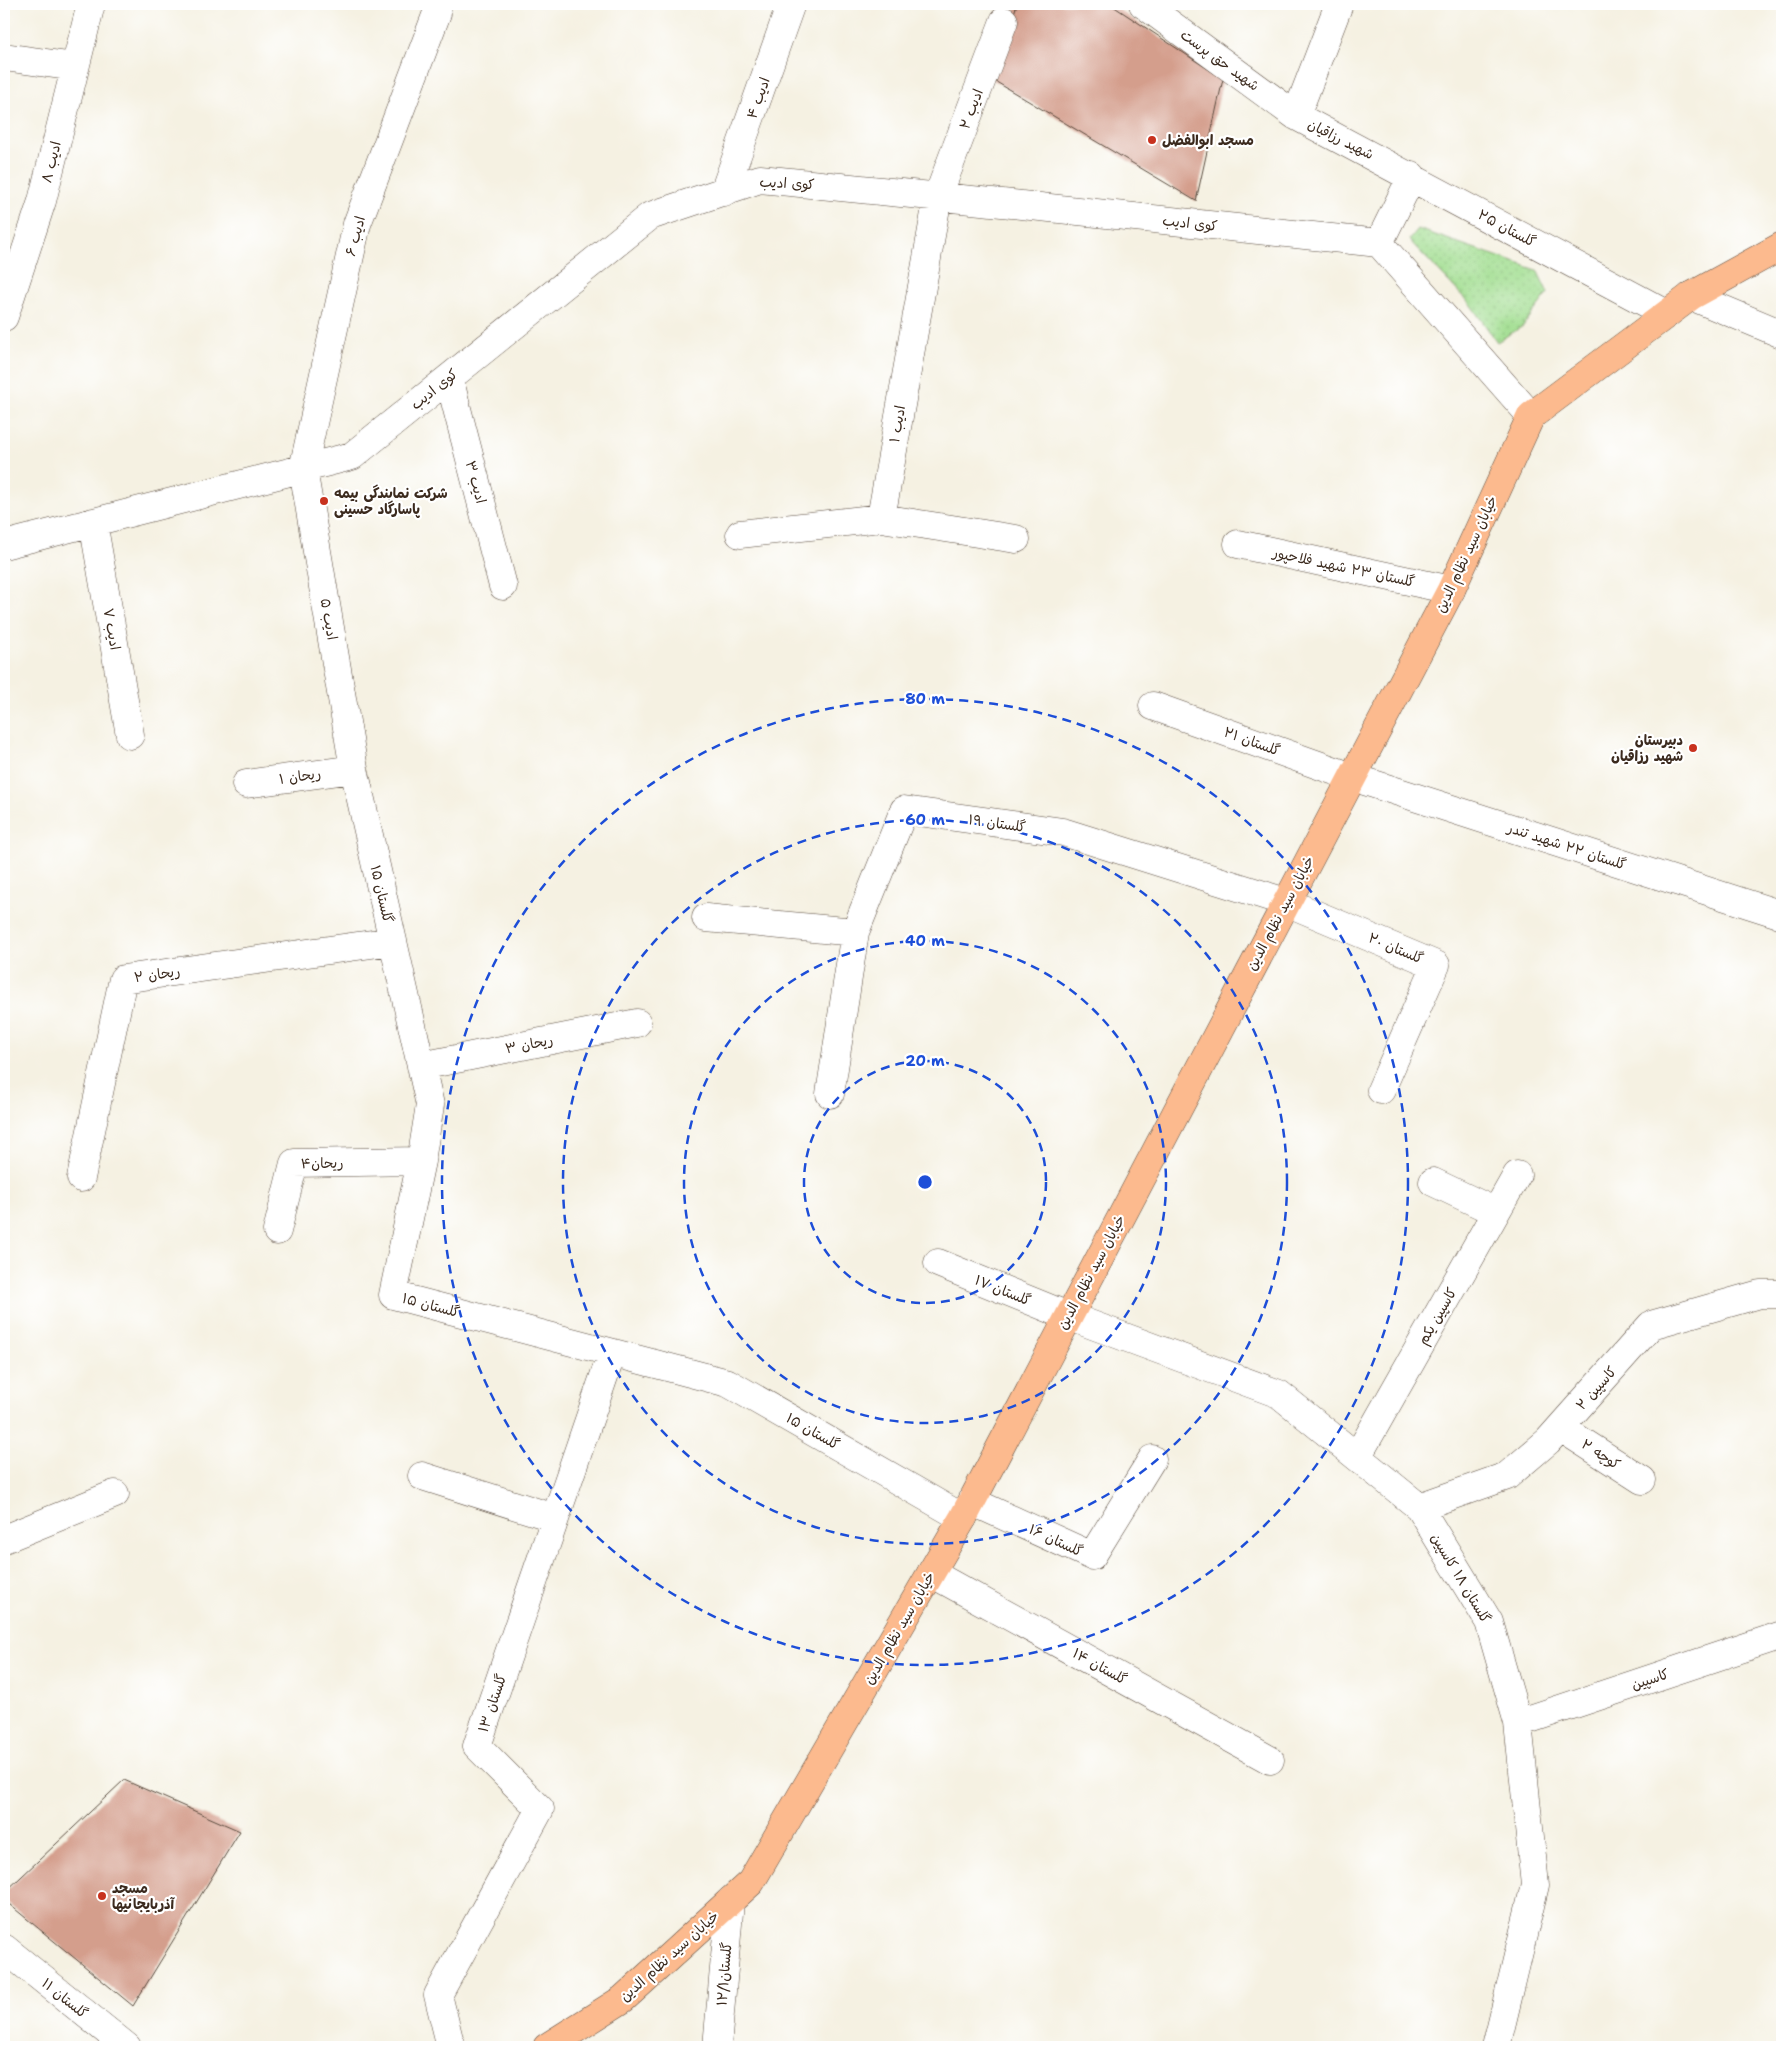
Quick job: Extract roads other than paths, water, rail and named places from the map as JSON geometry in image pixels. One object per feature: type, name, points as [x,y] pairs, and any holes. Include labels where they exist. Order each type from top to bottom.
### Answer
[{"type":"main road","points":[[1531,416],[1691,296],[1782,246]]},
{"type":"main road","name":"خیابان سید نظام الدین","points":[[547,2047],[623,1999],[751,1882],[967,1510],[1451,590],[1531,416]]},
{"type":"street","name":"ادیب ۸","points":[[4,317],[42,201],[90,4]]},
{"type":"street","name":"ادیب ۴","points":[[724,192],[791,4]]},
{"type":"street","name":"شهید حق پرست","points":[[1143,4],[1296,116]]},
{"type":"street","name":"شهید رزاقیان","points":[[1339,4],[1296,116],[1412,176]]},
{"type":"street","name":"ادیب ۶","points":[[303,469],[357,224],[437,13]]},
{"type":"street","name":"ادیب ۲","points":[[938,196],[1004,21]]},
{"type":"street","points":[[4,57],[75,67]]},
{"type":"street","points":[[1412,176],[1380,243],[1531,416]]},
{"type":"street","name":"گلستان ۲۵","points":[[1412,176],[1667,314]]},
{"type":"street","name":"کوی ادیب","points":[[4,545],[352,456],[650,216],[760,179],[1380,243]]},
{"type":"street","name":"ادیب ۱","points":[[881,518],[938,196]]},
{"type":"street","points":[[1691,296],[1782,334]]},
{"type":"street","name":"ادیب ۳","points":[[449,378],[503,586]]},
{"type":"street","name":"ادیب ۵","points":[[303,469],[354,769]]},
{"type":"street","points":[[740,534],[881,518],[1016,539]]},
{"type":"street","name":"ادیب ۷","points":[[93,522],[130,735]]},
{"type":"street","name":"گلستان ۲۳ شهید فلاحپور","points":[[1238,544],[1451,590]]},
{"type":"street","name":"گلستان ۲۱","points":[[1152,706],[1352,777]]},
{"type":"street","name":"ریحان ۱","points":[[246,784],[354,769]]},
{"type":"street","name":"گلستان ۱۵","points":[[354,769],[430,1104],[421,1161],[393,1295],[728,1383],[967,1510]]},
{"type":"street","name":"گلستان ۲۲ شهید تندر","points":[[1352,777],[1782,915]]},
{"type":"street","name":"گلستان ۱۹","points":[[830,1094],[855,932],[904,810],[1063,832],[1286,902]]},
{"type":"street","name":"گلستان ۲۰","points":[[1286,902],[1436,965],[1381,1090]]},
{"type":"street","points":[[706,918],[855,932]]},
{"type":"street","name":"ریحان ۲","points":[[81,1178],[123,978],[393,941]]},
{"type":"street","name":"ریحان ۳","points":[[421,1066],[637,1023]]},
{"type":"street","name":"ریحان۴","points":[[277,1231],[294,1163],[421,1161]]},
{"type":"street","name":"کاسپین یکم","points":[[1356,1457],[1517,1175]]},
{"type":"street","points":[[1433,1182],[1496,1212]]},
{"type":"street","name":"گلستان ۱۷","points":[[938,1263],[1068,1316]]},
{"type":"street","name":"کاسپین ۲","points":[[1418,1507],[1507,1476],[1548,1441],[1651,1325],[1760,1294],[1782,1294]]},
{"type":"street","name":"گلستان ۱۸ کاسپین","points":[[1068,1316],[1279,1394],[1418,1507],[1489,1622],[1518,1723],[1536,1884],[1496,2047]]},
{"type":"street","name":"گلستان ۱۳","points":[[451,2047],[438,1995],[540,1809],[477,1746],[612,1352]]},
{"type":"street","name":"کوچه ۲","points":[[1560,1428],[1642,1480]]},
{"type":"street","name":"گلستان ۱۶","points":[[967,1510],[1092,1556],[1152,1459]]},
{"type":"street","points":[[422,1476],[556,1518]]},
{"type":"street","points":[[4,1538],[114,1494]]},
{"type":"street","name":"گلستان ۱۴","points":[[931,1573],[1270,1760]]},
{"type":"street","name":"کاسپین","points":[[1518,1723],[1782,1635]]},
{"type":"street","name":"گلستان۱۲/۱","points":[[717,2047],[730,1901]]},
{"type":"street","name":"گلستان ۱۱","points":[[4,1948],[127,2047]]},
{"type":"place","name":"مسجد ابوالفضل","points":[[1152,140]]},
{"type":"place","name":"شرکت نمایندگی بیمه پاسارگاد حسینی","points":[[324,501]]},
{"type":"place","name":"دبیرستان شهید رزاقیان","points":[[1693,748]]},
{"type":"place","name":"مسجد آذربایجانیها","points":[[102,1896]]}]
